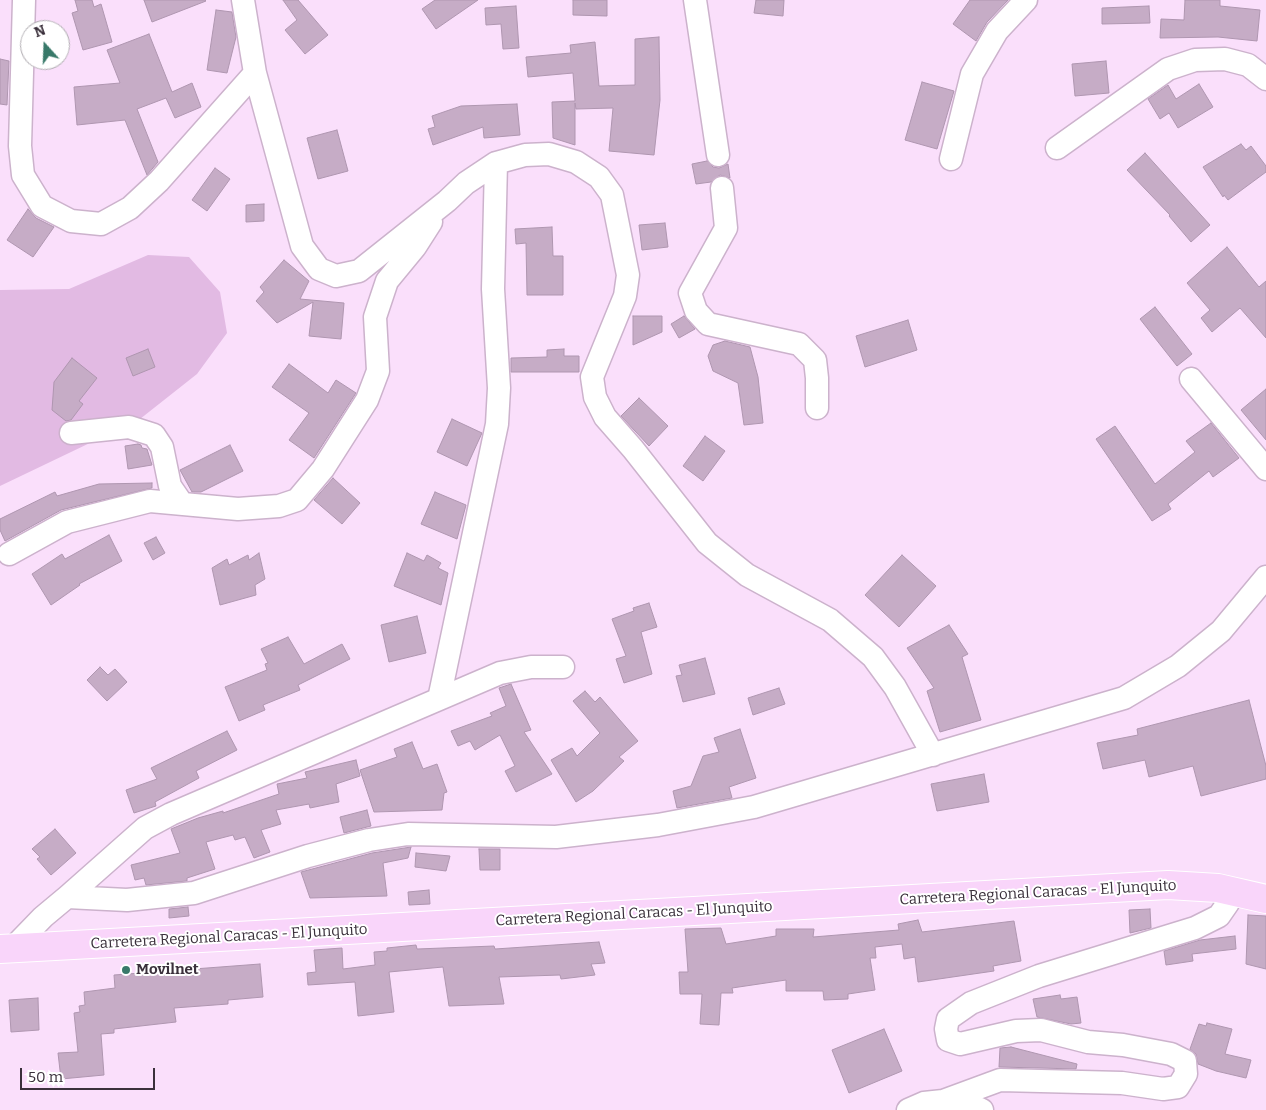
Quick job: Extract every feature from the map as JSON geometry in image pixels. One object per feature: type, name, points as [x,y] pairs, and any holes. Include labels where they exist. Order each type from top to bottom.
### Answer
[{"type":"main road","name":"Carretera Regional Caracas - El Junquito","points":[[7,949],[1158,886],[1218,888],[1266,899]]},
{"type":"street","points":[[24,0],[20,146],[23,175],[42,206],[71,221],[101,224],[130,208],[159,181],[255,73]]},
{"type":"street","points":[[695,0],[718,155]]},
{"type":"street","points":[[951,159],[972,74],[997,31],[1026,0]]},
{"type":"street","points":[[245,5],[255,73],[302,246],[319,269],[336,276],[359,271],[447,201],[466,183],[496,163],[524,155],[549,154],[576,162],[599,177],[612,195],[628,275],[625,296],[592,378],[595,397],[605,417],[633,449],[707,543],[748,575],[830,620],[873,657],[895,687],[933,755]]},
{"type":"street","points":[[1058,148],[1168,69],[1195,60],[1225,59],[1248,66],[1266,79]]},
{"type":"street","points":[[439,699],[497,424],[499,388],[493,288],[496,163]]},
{"type":"street","points":[[722,188],[726,228],[690,293],[696,311],[708,324],[799,344],[815,360],[818,378],[817,408]]},
{"type":"street","points":[[9,554],[67,522],[150,501],[182,502],[238,509],[280,506],[298,500],[323,469],[367,400],[378,371],[375,317],[387,281],[415,247],[447,201]]},
{"type":"street","points":[[1191,379],[1266,469]]},
{"type":"street","points":[[71,433],[129,427],[154,434],[162,447],[170,486],[182,502]]},
{"type":"street","points":[[67,897],[127,900],[194,893],[308,856],[369,840],[408,834],[556,837],[658,826],[754,807],[1124,698],[1178,666],[1221,631],[1266,577]]},
{"type":"street","points":[[7,949],[145,828],[171,814],[500,672],[531,667],[563,667]]},
{"type":"street","points":[[908,1110],[924,1103],[943,1101],[1000,1080],[1122,1083],[1163,1089],[1178,1087],[1186,1074],[1185,1061],[1172,1054],[1123,1045],[1088,1042],[1042,1030],[1016,1031],[960,1044],[948,1040],[948,1019],[971,1003],[1030,979],[1195,928],[1219,916],[1228,903],[1218,888]]},
{"type":"street","points":[[943,1101],[972,1106],[982,1110]]},
{"type":"shaded area","points":[[148,255],[189,257],[220,292],[227,333],[197,374],[140,419],[0,486],[0,290],[69,289]]},
{"type":"building","points":[[75,0],[92,0],[94,7],[101,4],[112,42],[83,50],[72,13],[78,11]]},
{"type":"building","points":[[144,0],[205,0],[206,1],[152,22]]},
{"type":"building","points":[[283,0],[298,0],[328,35],[305,54],[285,30],[297,20]]},
{"type":"building","points":[[435,0],[478,0],[436,29],[422,9]]},
{"type":"building","points":[[573,0],[607,0],[607,16],[573,15]]},
{"type":"building","points":[[756,0],[784,0],[783,16],[754,13]]},
{"type":"building","points":[[970,0],[1008,0],[987,22],[976,41],[953,24]]},
{"type":"building","points":[[1185,0],[1220,0],[1220,6],[1260,10],[1257,41],[1218,37],[1160,38],[1161,19],[1184,20]]},
{"type":"building","points":[[516,6],[519,48],[503,49],[501,24],[486,25],[485,8]]},
{"type":"building","points":[[1149,6],[1150,23],[1102,24],[1102,8]]},
{"type":"building","points":[[216,10],[232,12],[236,37],[227,73],[207,70]]},
{"type":"building","points":[[149,34],[172,92],[192,83],[201,107],[175,118],[166,98],[137,109],[158,162],[147,175],[125,120],[77,125],[74,87],[120,83],[107,50]]},
{"type":"building","points":[[659,37],[660,100],[654,155],[609,151],[613,108],[576,109],[575,103],[575,145],[553,138],[552,102],[575,101],[573,73],[528,77],[526,57],[571,53],[570,45],[595,42],[599,86],[635,85],[635,39]]},
{"type":"building","points":[[0,59],[9,61],[7,105],[0,104]]},
{"type":"building","points":[[1106,61],[1109,93],[1075,96],[1072,64]]},
{"type":"building","points":[[922,82],[954,91],[937,149],[905,140]]},
{"type":"building","points":[[1199,84],[1213,107],[1178,128],[1169,113],[1160,119],[1148,99],[1168,85],[1176,99]]},
{"type":"building","points":[[517,104],[520,135],[484,138],[483,127],[433,145],[428,129],[435,127],[432,116],[461,106]]},
{"type":"building","points":[[337,130],[348,171],[318,179],[307,138]]},
{"type":"building","points":[[1241,144],[1246,150],[1251,146],[1266,166],[1266,172],[1228,200],[1224,195],[1223,197],[1203,167]]},
{"type":"building","points":[[1145,153],[1210,225],[1191,242],[1170,215],[1127,170]]},
{"type":"building","points":[[707,161],[713,167],[719,168],[728,164],[730,178],[720,175],[711,182],[696,184],[692,164]]},
{"type":"building","points":[[215,168],[230,179],[207,211],[192,200]]},
{"type":"building","points":[[264,204],[264,221],[246,222],[246,205]]},
{"type":"building","points":[[28,209],[36,218],[54,227],[33,257],[7,240]]},
{"type":"building","points":[[665,223],[668,247],[642,250],[639,225]]},
{"type":"building","points":[[552,227],[553,256],[563,256],[563,295],[527,295],[526,243],[516,244],[515,229]]},
{"type":"building","points":[[1227,247],[1259,287],[1266,281],[1266,338],[1240,308],[1212,332],[1201,318],[1210,310],[1187,283]]},
{"type":"building","points":[[284,260],[309,281],[300,299],[344,303],[341,339],[309,336],[313,302],[277,323],[256,301],[264,292],[260,287]]},
{"type":"building","points":[[1155,307],[1192,354],[1177,366],[1140,319]]},
{"type":"building","points":[[633,316],[662,316],[662,332],[633,345]]},
{"type":"building","points":[[684,316],[695,329],[679,338],[671,324]]},
{"type":"building","points":[[908,320],[917,350],[865,367],[856,336]]},
{"type":"building","points":[[725,341],[750,347],[758,377],[763,423],[744,425],[738,383],[713,371],[708,356],[713,345]]},
{"type":"building","points":[[148,349],[155,367],[133,376],[126,358]]},
{"type":"building","points":[[564,349],[564,356],[579,356],[579,372],[511,372],[511,358],[547,357],[547,350]]},
{"type":"building","points":[[72,358],[97,378],[79,401],[83,404],[71,420],[66,421],[52,410],[54,382]]},
{"type":"building","points":[[289,364],[328,393],[336,380],[356,393],[314,458],[289,440],[309,413],[272,387]]},
{"type":"building","points":[[1266,389],[1266,440],[1241,410]]},
{"type":"building","points":[[639,398],[668,426],[649,446],[621,416]]},
{"type":"building","points":[[452,419],[482,433],[467,466],[437,452]]},
{"type":"building","points":[[1211,423],[1239,458],[1213,477],[1209,471],[1168,504],[1171,509],[1152,521],[1096,439],[1115,426],[1155,484],[1195,452],[1186,441]]},
{"type":"building","points":[[705,436],[725,451],[703,481],[683,466]]},
{"type":"building","points":[[138,444],[142,448],[147,449],[152,465],[128,469],[125,446]]},
{"type":"building","points":[[230,445],[243,471],[201,492],[192,492],[180,470]]},
{"type":"building","points":[[333,478],[360,503],[342,524],[314,500]]},
{"type":"building","points":[[152,483],[152,488],[61,510],[5,541],[0,530],[0,519],[55,492],[57,496],[99,484]]},
{"type":"building","points":[[435,492],[466,505],[457,539],[421,524]]},
{"type":"building","points":[[109,535],[122,561],[79,584],[51,605],[32,574],[62,554],[65,559]]},
{"type":"building","points":[[156,537],[165,553],[153,560],[144,543]]},
{"type":"building","points":[[259,553],[265,579],[255,585],[256,595],[220,605],[212,568],[227,559],[229,565],[248,555],[249,560]]},
{"type":"building","points":[[407,553],[424,561],[427,555],[441,563],[438,568],[448,573],[441,605],[394,586]]},
{"type":"building","points":[[902,555],[936,586],[899,627],[865,595]]},
{"type":"building","points":[[649,603],[657,627],[641,632],[652,674],[624,683],[616,659],[626,656],[612,619],[634,611],[633,608]]},
{"type":"building","points":[[417,616],[426,653],[389,662],[381,625]]},
{"type":"building","points":[[949,625],[968,654],[962,657],[981,720],[940,732],[927,691],[934,688],[907,648]]},
{"type":"building","points":[[288,637],[304,664],[342,644],[350,659],[298,685],[300,690],[263,705],[265,710],[239,721],[225,687],[267,670],[265,664],[268,663],[261,649]]},
{"type":"building","points":[[705,658],[715,694],[683,702],[676,676],[682,675],[679,665]]},
{"type":"building","points":[[100,667],[108,675],[115,669],[127,682],[107,701],[87,680]]},
{"type":"building","points":[[511,684],[531,730],[524,732],[552,774],[516,792],[505,771],[515,766],[500,735],[475,750],[470,741],[458,746],[451,731],[492,716],[490,713],[506,706],[499,688]]},
{"type":"building","points":[[779,688],[785,704],[753,715],[748,698]]},
{"type":"building","points":[[585,691],[595,702],[600,697],[638,741],[619,757],[624,761],[593,791],[576,802],[551,760],[572,748],[577,756],[600,733],[573,701]]},
{"type":"building","points":[[1249,700],[1266,766],[1266,779],[1201,796],[1193,766],[1149,777],[1145,760],[1103,769],[1097,743],[1138,735],[1137,729]]},
{"type":"building","points":[[740,729],[756,778],[729,787],[732,798],[677,808],[673,791],[691,786],[703,756],[719,752],[714,738]]},
{"type":"building","points":[[227,731],[237,750],[196,771],[199,778],[155,802],[156,806],[134,813],[126,790],[157,779],[151,768]]},
{"type":"building","points":[[412,742],[423,769],[437,764],[447,792],[444,793],[442,810],[374,812],[360,770],[397,757],[394,749]]},
{"type":"building","points":[[356,760],[360,776],[336,784],[339,802],[310,808],[309,804],[276,810],[281,824],[261,830],[270,852],[254,858],[245,837],[235,840],[233,835],[206,842],[215,869],[187,878],[187,881],[146,885],[144,878],[135,880],[131,865],[180,853],[171,829],[198,818],[223,811],[223,813],[279,794],[277,784],[307,778],[305,772]]},
{"type":"building","points":[[984,774],[989,802],[937,811],[931,784]]},
{"type":"building","points":[[367,810],[371,826],[344,833],[340,817]]},
{"type":"building","points":[[55,829],[76,853],[51,875],[37,859],[40,857],[32,849]]},
{"type":"building","points":[[411,847],[408,858],[383,863],[387,896],[310,898],[301,872],[372,853]]},
{"type":"building","points":[[479,849],[500,849],[500,870],[480,870]]},
{"type":"building","points":[[416,853],[450,856],[446,871],[415,867]]},
{"type":"building","points":[[429,890],[430,904],[409,905],[408,892]]},
{"type":"building","points":[[188,907],[189,916],[169,918],[169,909]]},
{"type":"building","points":[[1150,909],[1151,928],[1130,933],[1129,910]]},
{"type":"building","points":[[1248,915],[1266,916],[1266,969],[1246,964]]},
{"type":"building","points":[[918,920],[922,932],[1014,921],[1021,961],[993,966],[994,971],[918,982],[915,957],[904,959],[902,944],[875,947],[876,958],[870,958],[875,990],[848,994],[848,999],[824,1000],[823,991],[786,991],[786,980],[732,988],[733,993],[721,993],[719,1025],[700,1024],[702,994],[680,994],[679,972],[688,972],[685,929],[721,928],[726,944],[776,936],[776,929],[814,929],[813,937],[899,930],[898,924]]},
{"type":"building","points":[[1235,936],[1236,949],[1192,954],[1193,961],[1166,965],[1164,951],[1200,940]]},
{"type":"building","points":[[599,942],[605,963],[591,964],[595,975],[561,979],[560,975],[499,977],[504,1004],[449,1006],[443,967],[389,972],[394,1012],[358,1016],[355,982],[308,985],[307,973],[316,972],[314,950],[342,948],[343,969],[375,965],[374,952],[387,951],[387,948],[416,945],[417,949],[494,946],[495,949]]},
{"type":"building","points":[[260,964],[263,997],[228,1000],[228,1004],[174,1008],[176,1022],[114,1029],[114,1033],[101,1034],[104,1075],[61,1079],[58,1053],[78,1052],[74,1013],[80,1012],[79,1006],[85,1005],[84,992],[115,988],[114,975]]},
{"type":"building","points":[[1060,995],[1061,999],[1077,997],[1081,1023],[1071,1024],[1037,1017],[1033,999]]},
{"type":"building","points":[[38,998],[39,1030],[11,1032],[9,1000]]},
{"type":"building","points":[[1207,1023],[1232,1029],[1225,1054],[1251,1060],[1246,1078],[1216,1071],[1198,1064],[1196,1054],[1190,1049],[1199,1024],[1206,1026]]},
{"type":"building","points":[[884,1029],[902,1071],[849,1093],[832,1050]]},
{"type":"building","points":[[1011,1047],[1077,1064],[1076,1069],[999,1067],[1000,1048]]},
{"type":"place","name":"Movilnet","points":[[126,970]]}]
